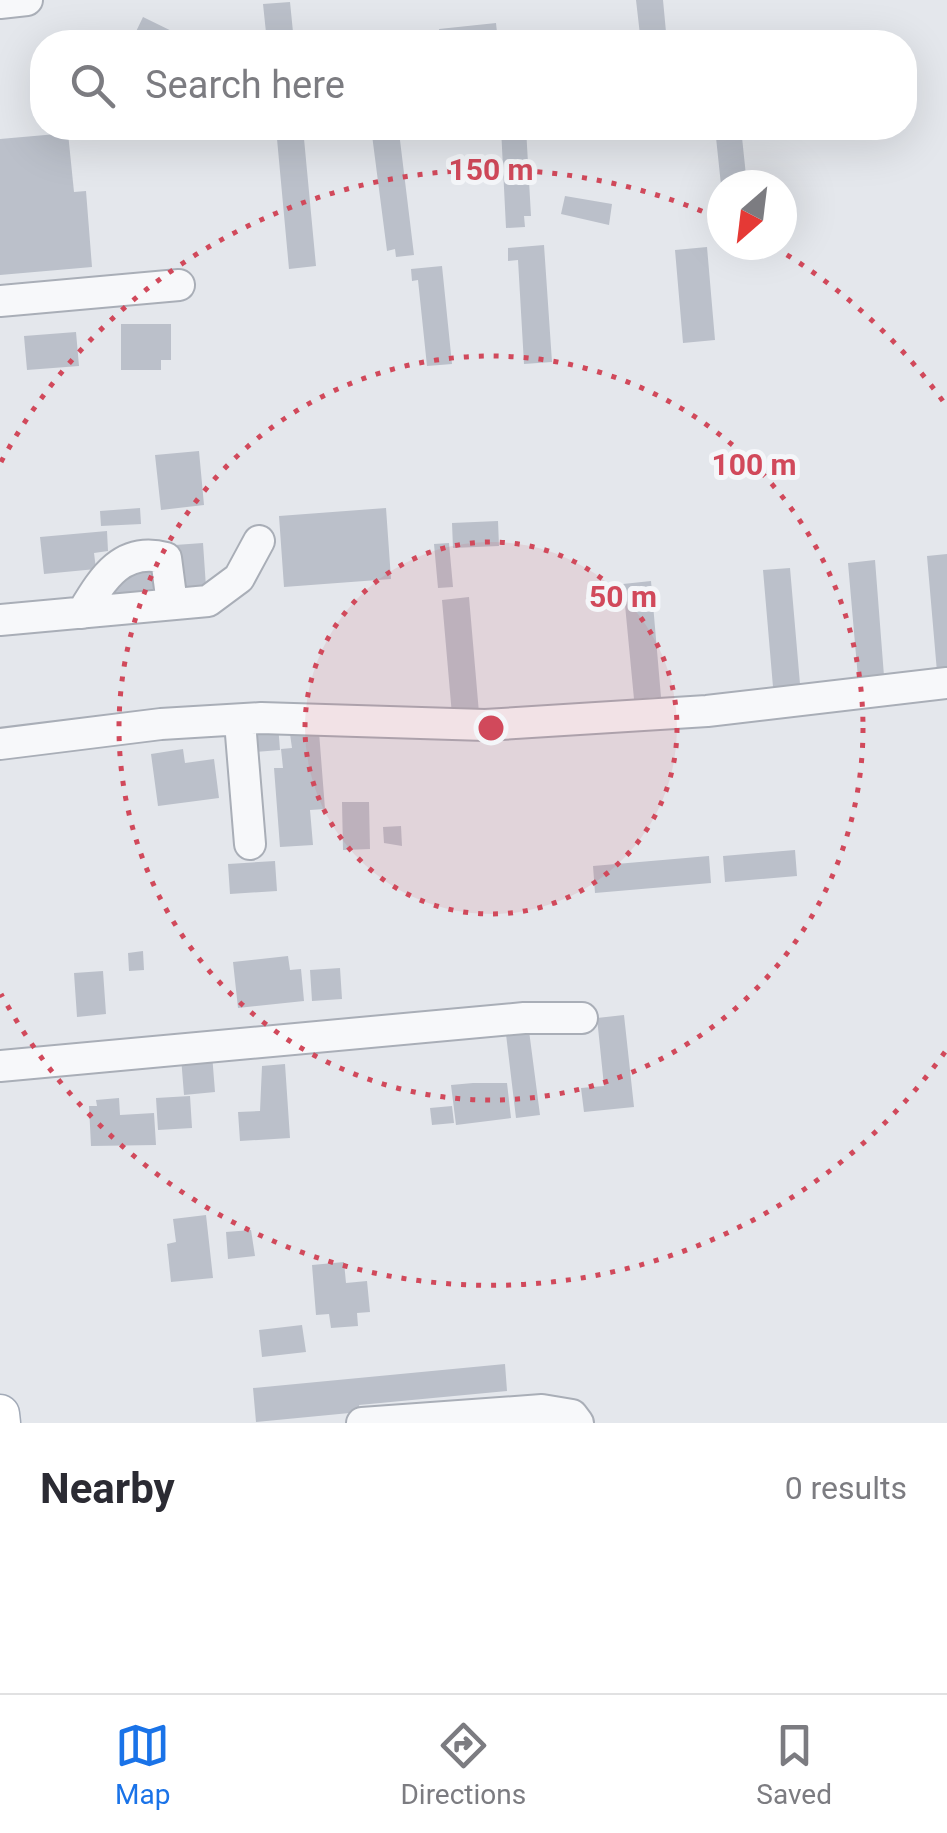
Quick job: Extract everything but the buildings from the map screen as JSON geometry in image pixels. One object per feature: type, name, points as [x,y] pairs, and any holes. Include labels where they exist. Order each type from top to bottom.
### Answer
[{"type":"main road","points":[[0,1414],[1,1423]]},
{"type":"lane","points":[[0,3],[27,0]]},
{"type":"lane","points":[[0,300],[179,284]]},
{"type":"lane","points":[[0,620],[208,601],[239,578],[258,541]]},
{"type":"lane","points":[[82,613],[112,568],[124,560],[157,556],[166,558],[168,564],[172,604]]},
{"type":"lane","points":[[0,744],[161,724],[286,718],[486,725],[767,707],[947,683]]},
{"type":"lane","points":[[240,722],[250,844]]},
{"type":"lane","points":[[0,1066],[524,1018],[582,1018]]},
{"type":"lane","points":[[362,1423],[542,1410],[572,1415],[578,1423]]}]
